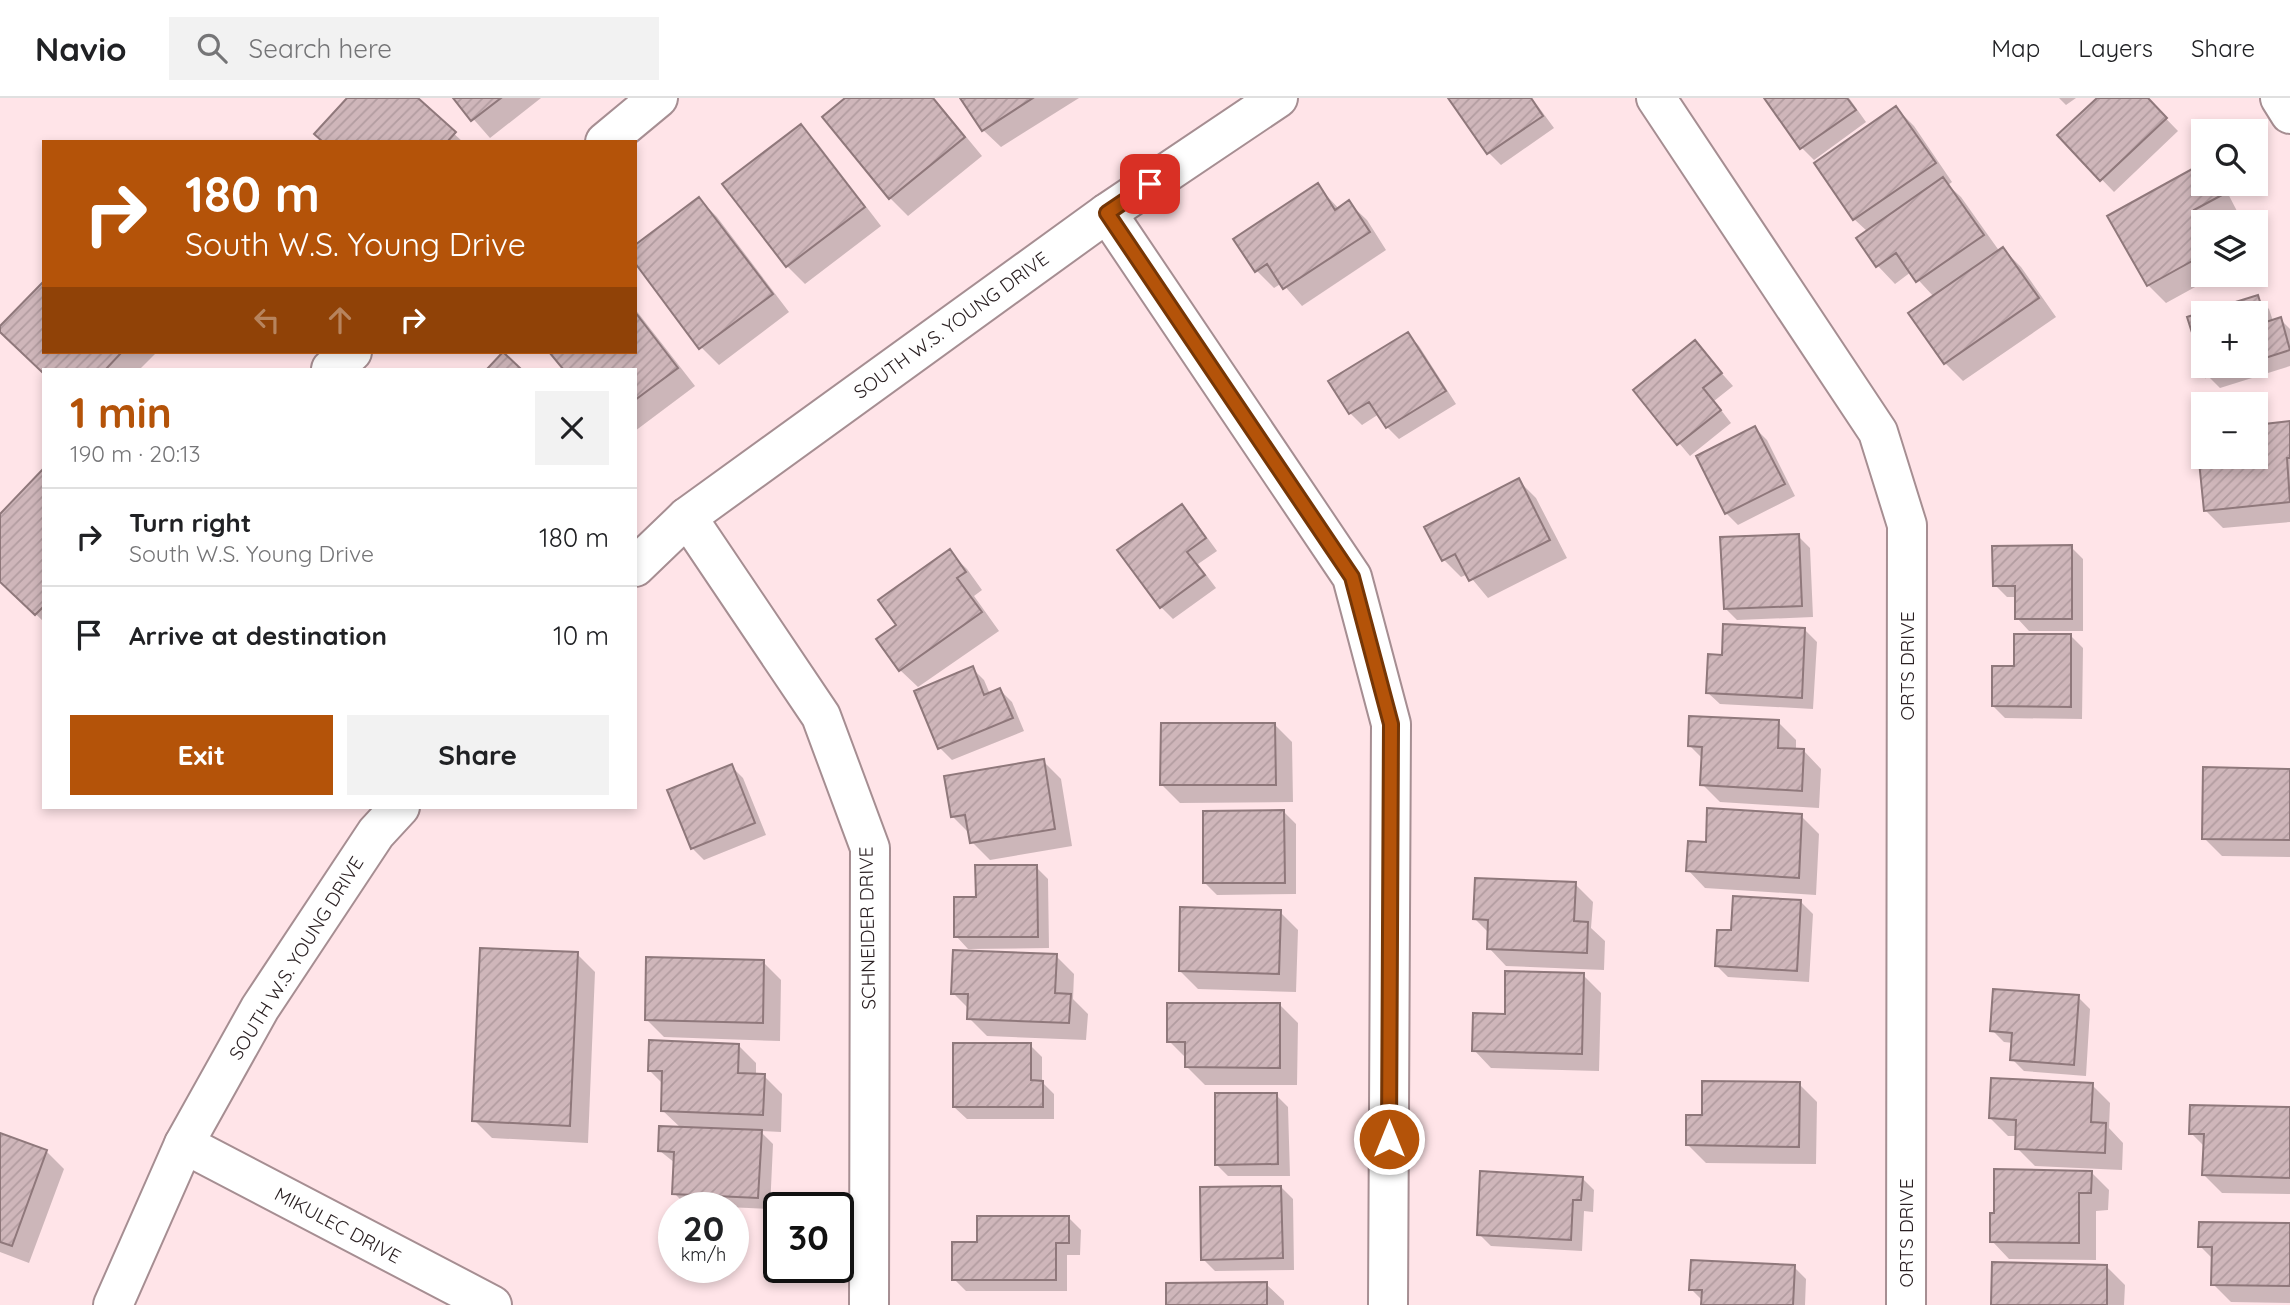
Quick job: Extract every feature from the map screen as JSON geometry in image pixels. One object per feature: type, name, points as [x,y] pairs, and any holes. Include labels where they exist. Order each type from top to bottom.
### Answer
[{"type":"street","points":[[607,140],[658,98]]},
{"type":"street","name":"SOUTH W.S. YOUNG DRIVE","points":[[637,565],[687,517],[1107,213],[1278,98]]},
{"type":"street","name":"ORTS DRIVE","points":[[1656,98],[1878,432],[1908,525],[1906,1305]]},
{"type":"street","points":[[2280,98],[2290,114]]},
{"type":"street","points":[[1107,213],[1352,577],[1391,724],[1388,1305]]},
{"type":"street","points":[[332,368],[350,354]]},
{"type":"street","name":"SCHNEIDER DRIVE","points":[[687,517],[821,716],[870,848],[869,1305]]},
{"type":"street","name":"SOUTH W.S. YOUNG DRIVE","points":[[113,1305],[184,1144],[260,1008],[376,833],[398,809]]},
{"type":"street","name":"MIKULEC DRIVE","points":[[184,1144],[492,1305]]},
{"type":"building","points":[[347,98],[418,98],[456,132],[449,140],[321,140],[314,134]]},
{"type":"building","points":[[453,98],[501,98],[471,121]]},
{"type":"building","points":[[845,98],[933,98],[965,137],[889,199],[822,117]]},
{"type":"building","points":[[960,98],[1033,98],[982,131]]},
{"type":"building","points":[[1448,98],[1531,98],[1543,116],[1487,154]]},
{"type":"building","points":[[1764,98],[1847,98],[1856,110],[1800,149]]},
{"type":"building","points":[[2097,98],[2148,98],[2167,118],[2100,181],[2057,135]]},
{"type":"building","points":[[1896,106],[1936,163],[1853,220],[1814,163]]},
{"type":"building","points":[[801,124],[865,207],[786,267],[722,184]]},
{"type":"building","points":[[2191,170],[2191,196],[2220,196],[2191,210],[2191,262],[2147,286],[2107,216]]},
{"type":"building","points":[[1943,177],[1984,235],[1916,282],[1896,253],[1876,267],[1856,238]]},
{"type":"building","points":[[1318,183],[1335,210],[1349,200],[1370,232],[1283,289],[1267,264],[1255,272],[1233,239]]},
{"type":"building","points":[[699,197],[773,294],[699,349],[637,266],[637,244]]},
{"type":"building","points":[[2003,247],[2039,298],[1944,364],[1908,313]]},
{"type":"building","points":[[42,283],[42,354],[120,354],[107,368],[42,368],[42,372],[0,332],[0,326]]},
{"type":"building","points":[[2258,295],[2260,301],[2239,301]]},
{"type":"building","points":[[637,315],[678,368],[637,399],[637,368],[562,368],[551,354],[637,354]]},
{"type":"building","points":[[2281,317],[2290,350],[2268,357],[2268,321]]},
{"type":"building","points":[[1408,332],[1446,391],[1386,428],[1369,402],[1349,414],[1328,381]]},
{"type":"building","points":[[1695,340],[1722,373],[1703,388],[1721,410],[1677,445],[1633,390]]},
{"type":"building","points":[[501,354],[505,354],[520,368],[488,368]]},
{"type":"building","points":[[2290,421],[2290,458],[2287,458],[2290,502],[2204,511],[2200,469],[2268,469],[2268,424]]},
{"type":"building","points":[[1755,426],[1785,484],[1725,514],[1696,456]]},
{"type":"building","points":[[42,470],[42,608],[35,615],[0,582],[0,514]]},
{"type":"building","points":[[1519,478],[1550,540],[1469,581],[1455,554],[1442,561],[1424,527]]},
{"type":"building","points":[[1182,504],[1206,538],[1187,552],[1205,575],[1160,608],[1117,550]]},
{"type":"building","points":[[1799,534],[1802,606],[1724,609],[1720,537]]},
{"type":"building","points":[[2072,545],[2072,619],[2015,619],[2015,586],[1993,586],[1992,546]]},
{"type":"building","points":[[950,549],[966,572],[957,578],[982,612],[899,671],[876,639],[896,625],[878,600]]},
{"type":"building","points":[[1723,624],[1805,628],[1802,698],[1706,693],[1708,654],[1722,655]]},
{"type":"building","points":[[2014,634],[2071,634],[2071,707],[1992,706],[1992,666],[2014,666]]},
{"type":"building","points":[[973,666],[984,695],[1000,688],[1013,718],[938,749],[914,691]]},
{"type":"building","points":[[1689,716],[1779,720],[1778,748],[1804,749],[1802,791],[1700,785],[1702,747],[1688,746]]},
{"type":"building","points":[[1161,723],[1275,723],[1276,785],[1160,785]]},
{"type":"building","points":[[1044,759],[1055,829],[970,843],[965,815],[951,817],[944,776]]},
{"type":"building","points":[[732,764],[755,823],[691,849],[667,790]]},
{"type":"building","points":[[2203,767],[2290,769],[2290,840],[2202,839]]},
{"type":"building","points":[[1707,808],[1802,814],[1799,878],[1686,871],[1688,841],[1706,842]]},
{"type":"building","points":[[1284,810],[1285,883],[1203,883],[1203,811]]},
{"type":"building","points":[[975,865],[1037,865],[1038,937],[954,937],[954,897],[976,897]]},
{"type":"building","points":[[1475,878],[1576,882],[1574,921],[1588,922],[1587,953],[1487,949],[1488,920],[1473,919]]},
{"type":"building","points":[[1733,896],[1801,900],[1797,971],[1715,966],[1717,930],[1731,930]]},
{"type":"building","points":[[1180,907],[1281,910],[1279,974],[1179,971]]},
{"type":"building","points":[[480,948],[578,952],[570,1126],[472,1121]]},
{"type":"building","points":[[953,950],[1057,954],[1055,993],[1071,994],[1069,1023],[967,1019],[968,994],[951,994]]},
{"type":"building","points":[[646,957],[764,960],[763,1023],[645,1020]]},
{"type":"building","points":[[1505,971],[1584,973],[1582,1054],[1472,1051],[1473,1013],[1505,1014]]},
{"type":"building","points":[[1993,989],[2079,995],[2074,1065],[2010,1060],[2012,1033],[1990,1031]]},
{"type":"building","points":[[1167,1003],[1280,1003],[1280,1068],[1185,1067],[1185,1042],[1167,1042]]},
{"type":"building","points":[[649,1040],[739,1044],[738,1073],[765,1074],[763,1115],[661,1111],[662,1071],[648,1071]]},
{"type":"building","points":[[953,1043],[1031,1043],[1031,1080],[1043,1081],[1043,1107],[953,1107]]},
{"type":"building","points":[[1991,1078],[2093,1083],[2091,1122],[2106,1123],[2105,1153],[2015,1149],[2016,1120],[1989,1118]]},
{"type":"building","points":[[1702,1081],[1800,1082],[1799,1147],[1686,1145],[1686,1115],[1702,1115]]},
{"type":"building","points":[[1215,1093],[1277,1093],[1278,1164],[1215,1165]]},
{"type":"building","points":[[2190,1105],[2290,1107],[2290,1178],[2202,1175],[2204,1134],[2189,1134]]},
{"type":"building","points":[[659,1126],[762,1130],[758,1198],[749,1198],[749,1192],[672,1192],[674,1152],[658,1151]]},
{"type":"building","points":[[0,1133],[47,1150],[12,1246],[0,1242]]},
{"type":"building","points":[[1994,1169],[2092,1171],[2091,1193],[2079,1193],[2079,1243],[1990,1242],[1990,1213],[1994,1213]]},
{"type":"building","points":[[1480,1171],[1583,1177],[1581,1200],[1573,1200],[1571,1240],[1477,1235]]},
{"type":"building","points":[[1281,1186],[1283,1258],[1201,1260],[1200,1187]]},
{"type":"building","points":[[977,1216],[1069,1216],[1069,1243],[1056,1243],[1056,1280],[952,1280],[952,1242],[977,1242]]},
{"type":"building","points":[[2199,1222],[2290,1223],[2290,1286],[2211,1285],[2212,1247],[2198,1247]]},
{"type":"building","points":[[1691,1260],[1795,1265],[1793,1305],[1701,1305],[1702,1290],[1689,1290]]},
{"type":"building","points":[[1992,1262],[2107,1265],[2107,1305],[1991,1305]]},
{"type":"building","points":[[1267,1282],[1267,1305],[1166,1305],[1166,1283]]},
{"type":"route","points":[[1150,184],[1107,213],[1352,577],[1391,724],[1389,1139]]}]
